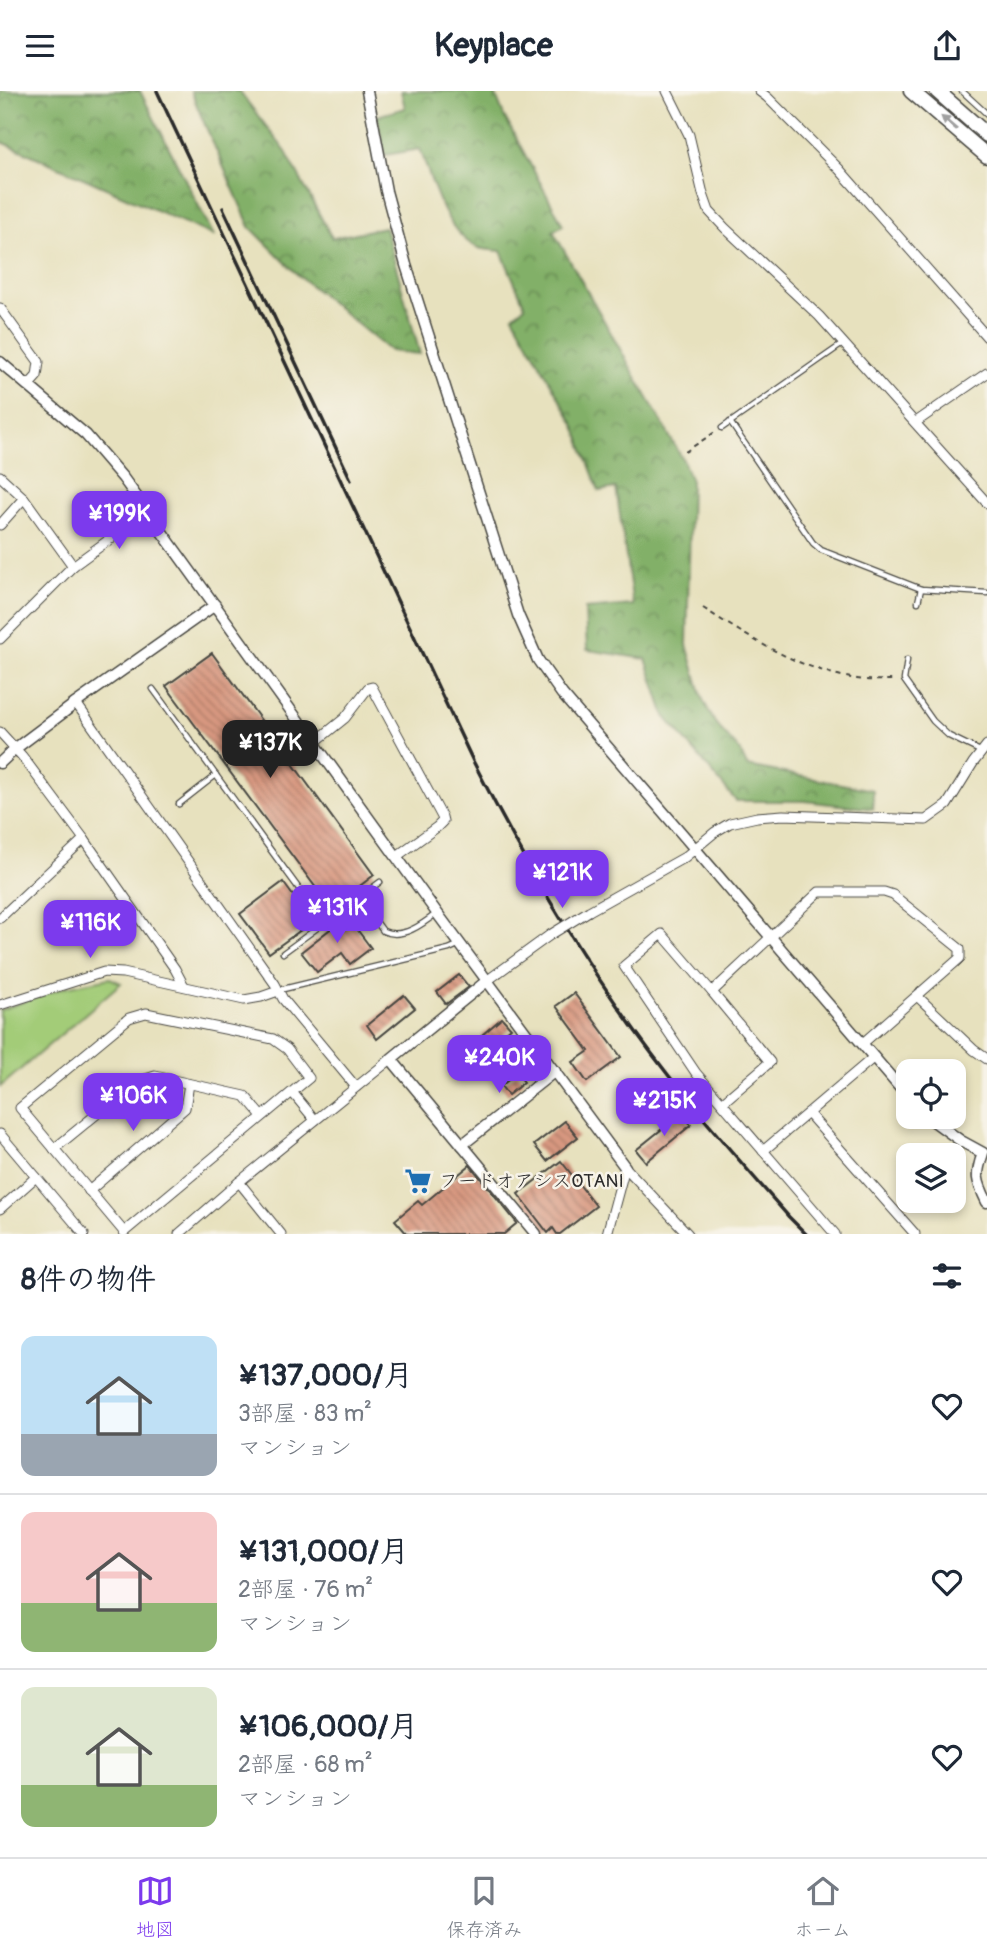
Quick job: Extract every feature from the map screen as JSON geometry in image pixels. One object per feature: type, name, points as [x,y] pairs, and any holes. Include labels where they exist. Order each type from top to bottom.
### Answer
[{"type":"highway","points":[[911,91],[987,156]]},
{"type":"highway","points":[[937,91],[987,135]]},
{"type":"street","points":[[367,91],[386,191],[406,265],[518,615],[538,660],[562,694],[896,1083]]},
{"type":"street","points":[[667,91],[689,135],[709,211],[845,343],[987,503]]},
{"type":"street","points":[[758,91],[839,169],[987,337]]},
{"type":"street","points":[[0,308],[39,362],[37,376],[28,386]]},
{"type":"street","points":[[0,362],[86,435],[123,478],[625,1167],[688,1234]]},
{"type":"street","points":[[916,422],[987,373]]},
{"type":"street","points":[[0,476],[24,498],[74,566]]},
{"type":"street","points":[[0,525],[24,498]]},
{"type":"street","points":[[0,639],[74,566],[147,512]]},
{"type":"street","points":[[0,763],[76,703],[215,605]]},
{"type":"street","points":[[314,743],[345,718],[368,688],[372,687],[443,821],[397,856]]},
{"type":"street","points":[[76,703],[278,991],[356,1087]]},
{"type":"street","points":[[0,731],[16,748],[84,839],[175,969],[184,986]]},
{"type":"street","points":[[179,1234],[488,980],[550,935],[685,857],[715,832],[730,823],[783,815],[926,820],[947,805],[984,748]]},
{"type":"street","points":[[0,918],[84,839]]},
{"type":"street","points":[[712,992],[819,892],[884,892],[893,895],[960,949],[960,958],[863,1043]]},
{"type":"street","points":[[722,1104],[770,1062],[662,934],[624,967],[696,1073],[722,1104],[835,1234]]},
{"type":"street","points":[[0,1005],[104,972],[123,973],[244,1000],[278,991]]},
{"type":"street","points":[[917,996],[966,1043],[987,1059]]},
{"type":"street","points":[[146,1013],[272,1039],[287,1049],[309,1078],[262,1116],[124,1232],[20,1108],[129,1018],[146,1013]]},
{"type":"street","points":[[763,1151],[874,1057]]},
{"type":"street","points":[[391,1059],[529,1231]]},
{"type":"street","points":[[461,1145],[555,1071]]},
{"type":"street","points":[[54,1149],[136,1082],[155,1076],[245,1095],[262,1116]]},
{"type":"street","points":[[89,1191],[185,1108],[189,1084]]},
{"type":"street","points":[[292,1091],[315,1120]]},
{"type":"street","points":[[808,1113],[915,1234]]},
{"type":"street","points":[[944,1129],[985,1154],[977,1172],[979,1187],[987,1202]]},
{"type":"street","points":[[0,1134],[84,1234]]},
{"type":"street","points":[[607,1234],[625,1167]]},
{"type":"street","points":[[0,1209],[36,1177]]},
{"type":"street","points":[[239,1182],[281,1234]]},
{"type":"lane","points":[[962,91],[987,114]]},
{"type":"lane","points":[[722,428],[845,343]]},
{"type":"lane","points":[[730,422],[813,543],[821,550],[921,589],[987,593]]},
{"type":"lane","points":[[918,602],[921,589]]},
{"type":"lane","points":[[907,660],[904,681],[933,721],[948,736],[984,748]]},
{"type":"lane","points":[[153,689],[324,923]]},
{"type":"lane","points":[[179,804],[216,775]]},
{"type":"lane","points":[[283,953],[380,882]]},
{"type":"lane","points":[[359,898],[387,933],[412,930],[437,912]]},
{"type":"lane","points":[[278,991],[449,949],[461,943]]},
{"type":"path","points":[[685,452],[722,428]]},
{"type":"path","points":[[704,608],[787,658],[858,680],[904,681]]},
{"type":"green space","points":[[0,91],[140,91],[214,236],[0,141]]},
{"type":"green space","points":[[191,91],[239,91],[286,152],[332,238],[385,227],[420,354],[390,351],[298,275],[250,227]]},
{"type":"green space","points":[[401,91],[494,91],[504,116],[563,225],[553,231],[683,460],[691,481],[687,645],[703,700],[715,723],[740,751],[747,766],[873,790],[873,809],[805,801],[736,801],[665,716],[646,659],[587,650],[585,609],[633,605],[616,488],[599,491],[575,426],[513,316],[525,306],[501,251],[479,248],[457,231],[441,205],[420,149],[385,155],[377,116],[405,108]]},
{"type":"green space","points":[[110,978],[121,983],[0,1087],[0,1010],[65,987]]},
{"type":"building","points":[[212,653],[374,875],[331,908],[166,686]]},
{"type":"building","points":[[283,882],[312,922],[269,953],[240,914]]},
{"type":"building","points":[[347,916],[371,948],[350,964],[342,953],[317,972],[301,952]]},
{"type":"building","points":[[459,975],[469,987],[446,1004],[437,992]]},
{"type":"building","points":[[574,993],[621,1057],[587,1082],[573,1062],[589,1051],[556,1006]]},
{"type":"building","points":[[404,995],[415,1008],[377,1039],[367,1025]]},
{"type":"building","points":[[502,1018],[511,1028],[490,1046],[482,1035]]},
{"type":"building","points":[[512,1033],[519,1041],[502,1055],[495,1046]]},
{"type":"building","points":[[517,1073],[524,1082],[508,1095],[501,1086]]},
{"type":"building","points":[[682,1113],[691,1125],[646,1162],[636,1150]]},
{"type":"building","points":[[565,1121],[578,1137],[547,1161],[534,1145]]},
{"type":"building","points":[[561,1161],[596,1206],[560,1234],[553,1228],[548,1233],[518,1194]]},
{"type":"building","points":[[470,1165],[517,1223],[504,1234],[407,1234],[395,1220],[418,1201],[422,1205]]},
{"type":"railway","points":[[157,91],[473,761],[544,892],[597,976],[654,1057],[723,1142],[806,1234]]},
{"type":"railway","points":[[223,208],[351,480]]},
{"type":"place","name":"フードオアシスOTANI","points":[[418,1181]]}]
